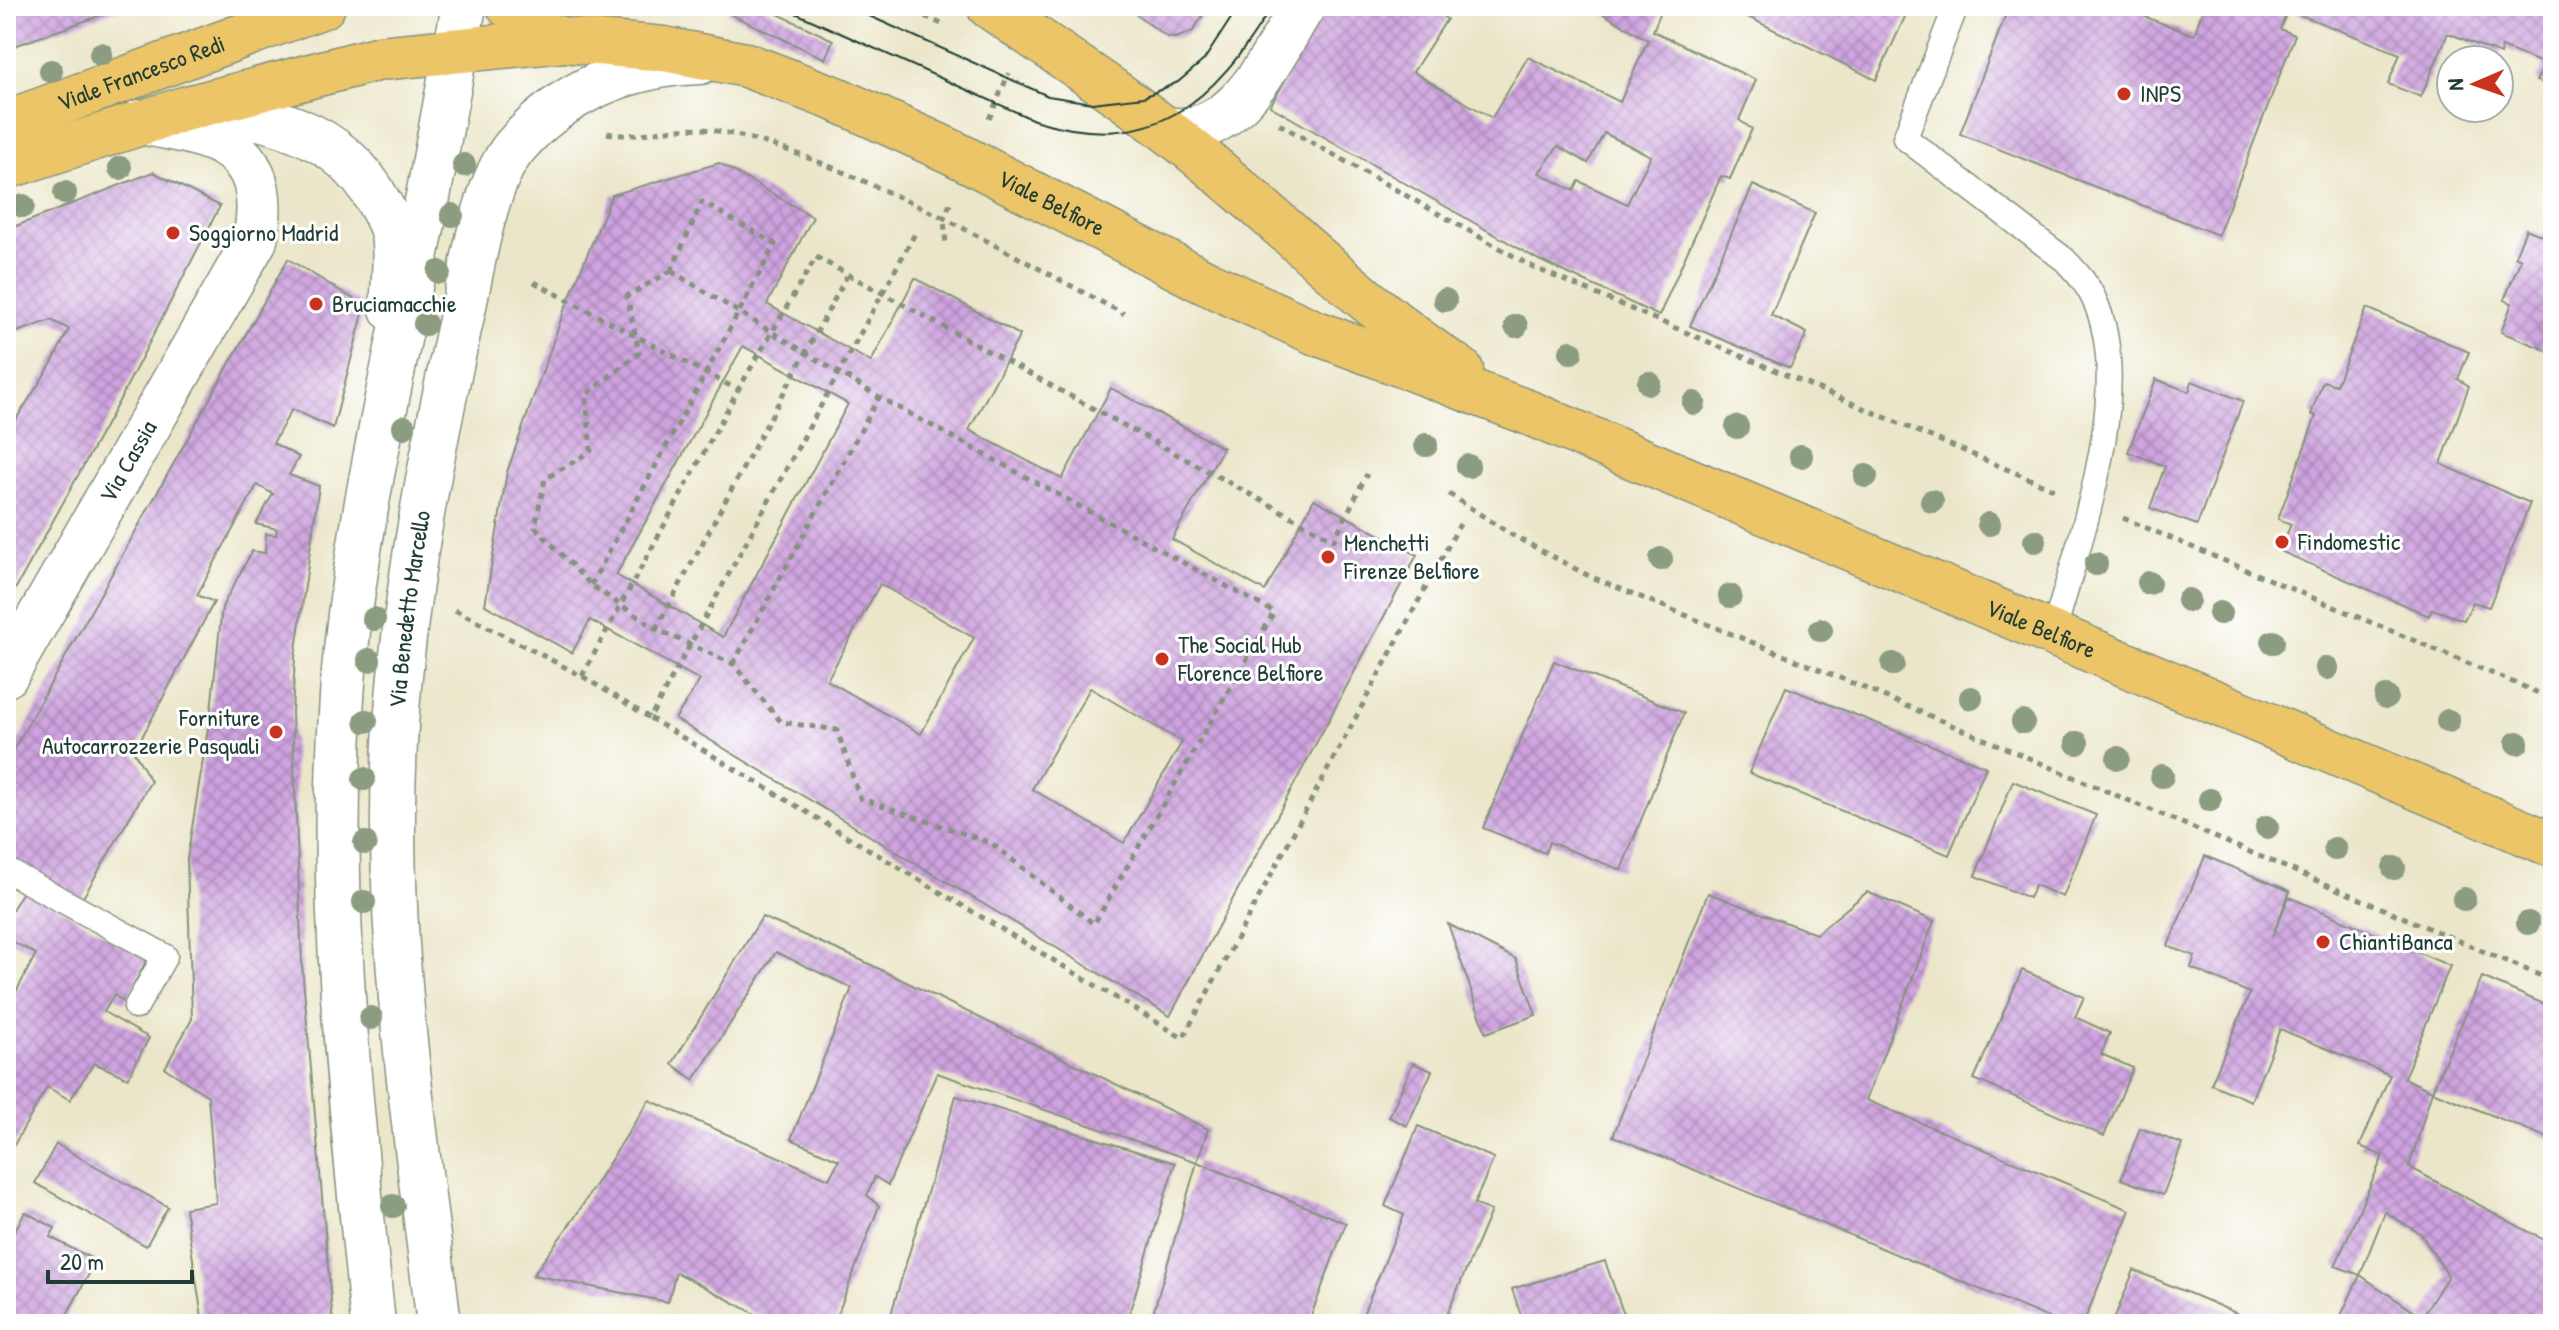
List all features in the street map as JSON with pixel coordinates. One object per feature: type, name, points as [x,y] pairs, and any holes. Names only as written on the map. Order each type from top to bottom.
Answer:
[{"type":"main road","name":"Viale Francesco Redi","points":[[6,123],[323,6]]},
{"type":"main road","name":"Viale Belfiore","points":[[509,6],[543,33],[564,40]]},
{"type":"main road","name":"Viale Belfiore","points":[[989,6],[1129,100],[1363,299],[1438,355],[1527,412]]},
{"type":"main road","name":"Viale Belfiore","points":[[456,50],[564,40],[664,49],[730,61],[826,95],[952,152],[1207,283],[1314,332],[1527,412],[2553,845]]},
{"type":"main road","name":"Viale Francesco Redi","points":[[6,167],[184,109],[380,58],[456,50]]},
{"type":"street","points":[[373,1324],[343,1027],[338,811],[342,697],[350,623],[387,398],[464,6]]},
{"type":"street","points":[[1166,129],[1195,132],[1206,128],[1230,110],[1252,86],[1303,6]]},
{"type":"street","name":"Via Benedetto Marcello","points":[[439,1324],[410,1082],[395,923],[393,823],[397,718],[410,587],[434,447],[472,273],[498,173],[513,150],[555,107],[608,79],[636,70],[677,63],[730,61]]},
{"type":"street","name":"Viale Francesco Redi","points":[[184,109],[240,114],[298,129],[328,145],[365,179],[393,231],[395,252],[387,398]]},
{"type":"street","name":"Viale Francesco Redi","points":[[140,122],[216,138],[244,160],[256,193],[257,229],[252,251]]},
{"type":"street","name":"Via Cassia","points":[[6,675],[252,251]]},
{"type":"lane","points":[[1956,6],[1905,138],[2065,260],[2094,298],[2102,318],[2108,397],[2104,437],[2053,634]]},
{"type":"lane","points":[[6,870],[165,956],[136,1007]]},
{"type":"path","points":[[987,122],[1014,62]]},
{"type":"path","points":[[1274,122],[1535,268],[2553,699]]},
{"type":"path","points":[[627,137],[682,128],[729,134],[818,163],[944,218],[1124,314]]},
{"type":"path","points":[[591,585],[738,312],[775,244],[702,202],[671,271],[627,296],[639,353],[586,395],[591,451],[545,479],[535,527],[591,585],[656,629],[733,664],[781,722],[837,730],[860,798],[991,843],[1094,924],[1274,612],[879,397],[738,312],[671,271]]},
{"type":"path","points":[[944,218],[946,246]]},
{"type":"path","points":[[650,718],[917,230]]},
{"type":"path","points":[[582,676],[738,390],[816,257],[1334,540],[1367,474]]},
{"type":"path","points":[[656,629],[847,276]]},
{"type":"path","points":[[534,282],[738,390]]},
{"type":"path","points":[[733,664],[879,397]]},
{"type":"path","points":[[1449,494],[1512,535],[1589,576],[1862,687],[2553,981]]},
{"type":"path","points":[[455,609],[582,676],[1183,1038],[1460,524]]},
{"type":"building","points":[[6,6],[127,6],[6,49]]},
{"type":"building","points":[[731,6],[761,6],[833,40],[825,59],[728,13]]},
{"type":"building","points":[[1125,6],[1209,6],[1193,31],[1176,38],[1167,37]]},
{"type":"building","points":[[1329,6],[1426,6],[1447,19],[1413,72],[1492,118],[1528,57],[1620,102],[1648,40],[1590,6],[1663,6],[1653,31],[1756,80],[1739,120],[1752,129],[1730,179],[1721,176],[1659,316],[1539,260],[1270,106]],"holes":[[[1604,133],[1651,156],[1627,204],[1579,181],[1574,191],[1539,173],[1558,146],[1588,163]]]},
{"type":"building","points":[[1726,6],[1910,6],[1876,80]]},
{"type":"building","name":"INPS","points":[[2009,6],[2149,6],[2145,17],[2194,35],[2204,6],[2553,6],[2553,86],[2536,81],[2545,64],[2515,52],[2515,44],[2475,44],[2448,33],[2443,44],[2435,44],[2435,64],[2421,97],[2388,84],[2400,54],[2288,10],[2280,29],[2295,35],[2218,235],[1960,134]]},
{"type":"building","name":"The Social Hub Florence Belfiore","points":[[719,163],[813,217],[767,304],[871,362],[915,278],[1020,335],[969,430],[1062,479],[1111,388],[1223,448],[1172,539],[1265,591],[1314,499],[1417,555],[1170,1016],[675,719],[700,680],[590,620],[572,653],[485,605],[507,472],[564,311],[612,195]],"holes":[[[743,346],[848,404],[723,637],[616,575]],[[880,584],[974,638],[921,734],[827,680]],[[1090,688],[1182,742],[1124,843],[1032,789]]]},
{"type":"building","points":[[153,172],[220,206],[118,403],[6,606],[6,435],[52,363],[69,329],[51,320],[6,336],[6,230]]},
{"type":"building","points":[[1753,185],[1815,213],[1771,315],[1807,333],[1790,368],[1690,326]]},
{"type":"building","points":[[2553,211],[2553,353],[2501,332],[2512,303],[2504,300],[2521,259],[2515,256],[2526,229],[2543,236]]},
{"type":"building","points":[[288,259],[365,306],[333,428],[292,409],[273,443],[299,457],[289,475],[319,486],[295,657],[292,713],[302,965],[333,1324],[203,1324],[185,1208],[216,1203],[208,1096],[165,1068],[192,1019],[187,859],[211,710],[222,607],[252,551],[265,553],[266,534],[276,535],[277,529],[256,524],[273,494],[257,485],[197,595],[214,602],[134,752],[151,781],[81,901],[6,857],[6,763]]},
{"type":"building","points":[[2367,308],[2469,352],[2458,379],[2469,386],[2441,464],[2530,503],[2489,607],[2473,602],[2464,620],[2432,609],[2429,616],[2280,551],[2291,524],[2278,519],[2316,416],[2311,414],[2323,381],[2336,385]]},
{"type":"building","points":[[2156,379],[2189,392],[2192,381],[2243,401],[2197,525],[2150,508],[2165,466],[2128,452]]},
{"type":"building","points":[[1554,661],[1684,713],[1621,870],[1549,842],[1545,853],[1483,828]]},
{"type":"building","points":[[1786,687],[1986,767],[1949,855],[1749,773]]},
{"type":"building","points":[[2013,781],[2096,815],[2063,897],[2035,885],[2029,898],[1975,876]]},
{"type":"building","points":[[2205,856],[2290,891],[2272,937],[2289,897],[2450,966],[2404,1078],[2432,1091],[2409,1167],[2553,1245],[2553,1324],[2432,1324],[2422,1317],[2448,1276],[2421,1234],[2385,1212],[2360,1275],[2335,1266],[2383,1156],[2360,1146],[2390,1075],[2280,1029],[2251,1101],[2211,1084],[2250,993],[2191,968],[2195,956],[2168,946]]},
{"type":"building","points":[[25,888],[147,959],[125,1003],[114,995],[104,1012],[149,1038],[128,1078],[94,1063],[70,1100],[47,1087],[6,1159],[6,989],[15,994],[36,954],[6,938],[6,920]]},
{"type":"building","points":[[1867,892],[1934,921],[1866,1100],[2130,1210],[2083,1324],[2063,1324],[1613,1136],[1708,893],[1816,934]]},
{"type":"building","points":[[762,917],[863,961],[1208,1129],[1197,1162],[937,1073],[888,1185],[875,1177],[867,1195],[879,1206],[834,1324],[774,1324],[676,1272],[668,1302],[533,1275],[575,1217],[649,1100],[829,1179],[839,1160],[791,1139],[852,988],[776,952],[694,1080],[672,1064]]},
{"type":"building","points":[[1448,924],[1516,959],[1536,1015],[1486,1033]]},
{"type":"building","points":[[2022,970],[2084,997],[2075,1017],[2110,1033],[2101,1054],[2133,1068],[2104,1136],[1974,1079]]},
{"type":"building","points":[[2482,977],[2553,1008],[2553,1140],[2432,1091]]},
{"type":"building","points":[[1413,1063],[1432,1071],[1407,1126],[1389,1117]]},
{"type":"building","points":[[956,1096],[1175,1163],[1126,1324],[888,1324]]},
{"type":"building","points":[[1418,1126],[1494,1158],[1474,1204],[1491,1211],[1443,1324],[1359,1324],[1404,1215],[1385,1206]]},
{"type":"building","points":[[2140,1128],[2182,1144],[2163,1195],[2121,1179]]},
{"type":"building","points":[[56,1144],[168,1207],[146,1246],[35,1183]]},
{"type":"building","points":[[1197,1162],[1346,1223],[1308,1324],[1150,1324]]},
{"type":"building","points":[[25,1212],[55,1228],[50,1237],[96,1261],[62,1324],[31,1324],[6,1310],[6,1238],[10,1240]]},
{"type":"building","points":[[1605,1261],[1627,1324],[1524,1324],[1512,1289]]},
{"type":"building","points":[[2134,1270],[2262,1324],[2112,1324]]},
{"type":"building","points":[[2360,1275],[2422,1317],[2417,1324],[2337,1324]]},
{"type":"tram line","points":[[780,6],[1034,120],[1076,130],[1114,131],[1146,126],[1176,113],[1202,94],[1227,70],[1272,6]]},
{"type":"tram line","points":[[847,6],[1048,96],[1092,103],[1144,97],[1178,82],[1204,60],[1239,6]]},
{"type":"place","name":"INPS","points":[[2124,94]]},
{"type":"place","name":"Soggiorno Madrid","points":[[173,233]]},
{"type":"place","name":"Bruciamacchie","points":[[316,304]]},
{"type":"place","name":"Findomestic","points":[[2282,542]]},
{"type":"place","name":"Menchetti Firenze Belfiore","points":[[1328,557]]},
{"type":"place","name":"The Social Hub Florence Belfiore","points":[[1162,659]]},
{"type":"place","name":"Forniture Autocarrozzerie Pasquali","points":[[276,732]]},
{"type":"place","name":"ChiantiBanca","points":[[2323,942]]}]
